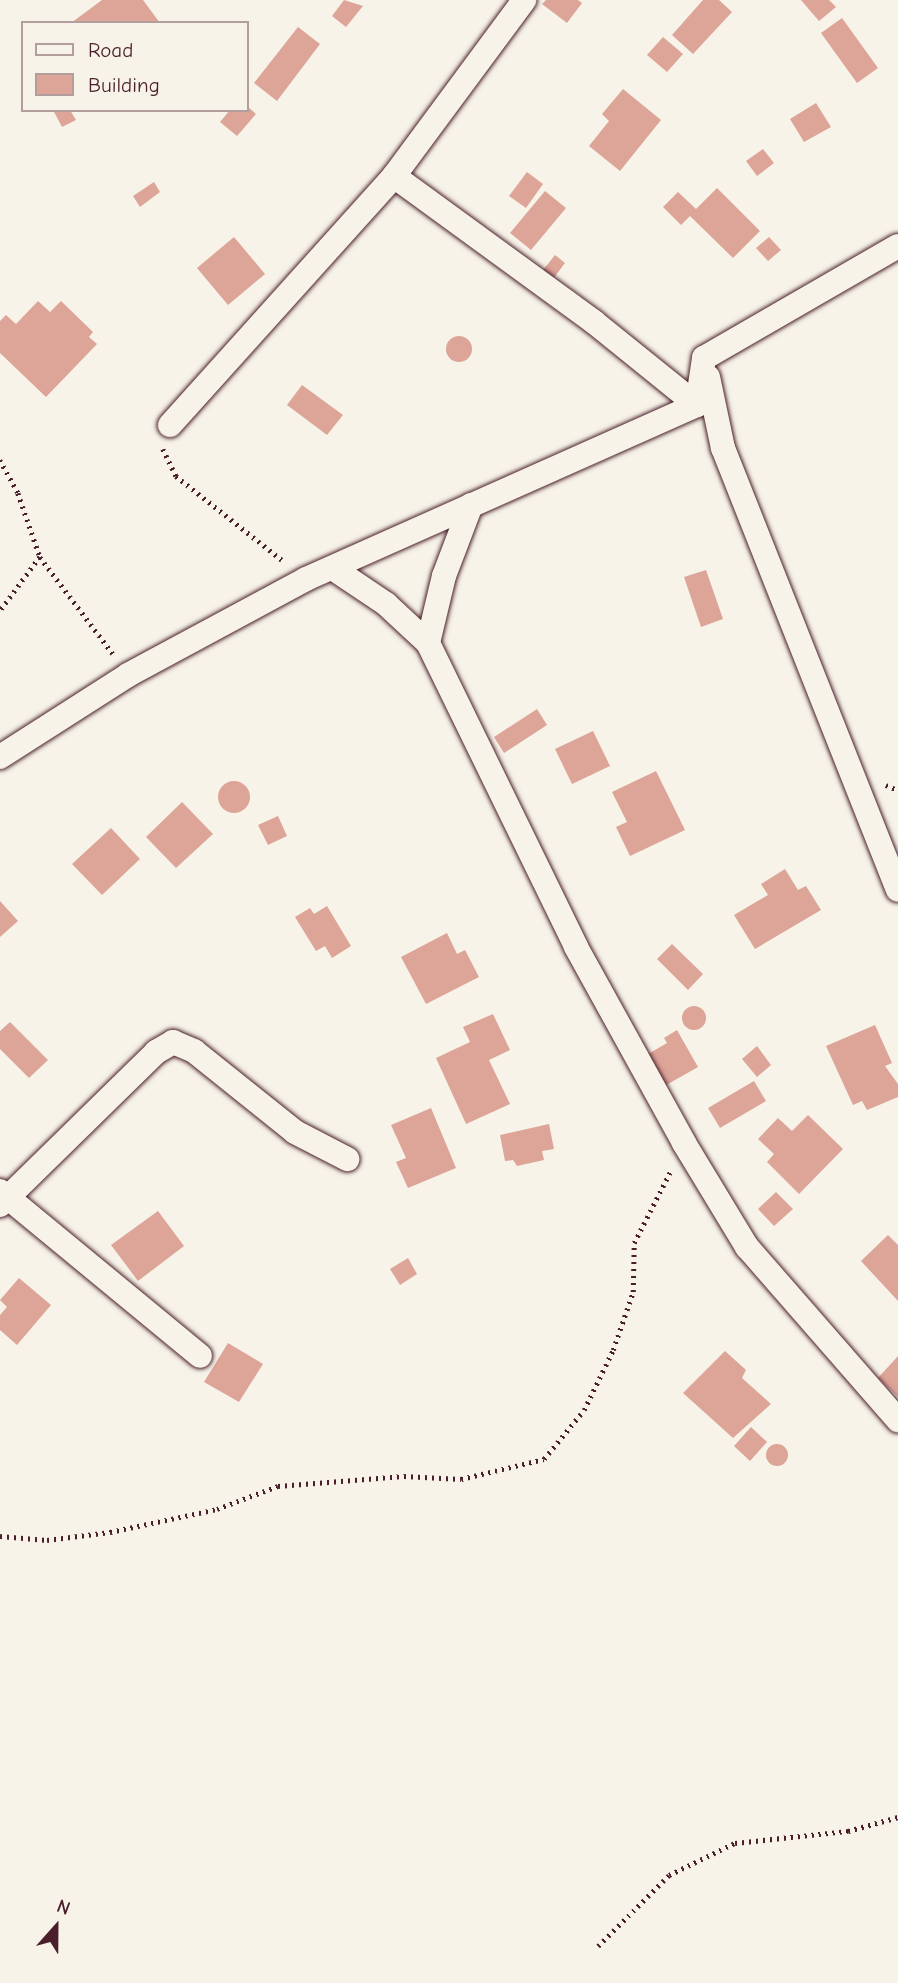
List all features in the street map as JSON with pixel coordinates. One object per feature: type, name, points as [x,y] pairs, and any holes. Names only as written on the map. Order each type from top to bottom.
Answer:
[{"type":"street","points":[[170,425],[394,176],[524,0]]},
{"type":"street","points":[[394,176],[594,322],[697,405]]},
{"type":"street","points":[[704,358],[898,246]]},
{"type":"street","points":[[697,405],[704,358]]},
{"type":"street","points":[[704,358],[723,448],[898,890]]},
{"type":"street","points":[[0,757],[128,675],[306,579],[334,569],[697,405]]},
{"type":"street","points":[[428,643],[444,576],[471,505]]},
{"type":"street","points":[[334,569],[386,604],[428,643],[576,947],[684,1143],[747,1247],[898,1420]]},
{"type":"street","points":[[200,1356],[3,1197],[156,1052],[173,1041],[194,1051],[295,1132],[347,1160]]},
{"type":"path","points":[[170,425],[162,453],[176,476],[306,579]]},
{"type":"path","points":[[0,460],[18,493],[40,557],[128,675]]},
{"type":"path","points":[[0,611],[40,557]]},
{"type":"path","points":[[0,1536],[47,1540],[110,1532],[217,1508],[278,1486],[404,1476],[461,1479],[544,1459],[584,1410],[613,1350],[633,1292],[634,1243],[684,1143]]},
{"type":"path","points":[[598,1946],[668,1875],[735,1843],[848,1831],[898,1817]]},
{"type":"building","points":[[102,0],[143,0],[159,21],[74,21]]},
{"type":"building","points":[[344,0],[363,6],[346,27],[332,16]]},
{"type":"building","points":[[546,0],[578,0],[582,3],[567,23],[542,4]]},
{"type":"building","points":[[703,0],[719,0],[732,12],[693,54],[672,35]]},
{"type":"building","points":[[801,0],[829,0],[836,7],[819,21]]},
{"type":"building","points":[[842,18],[878,68],[857,83],[821,33]]},
{"type":"building","points":[[298,27],[320,44],[277,101],[254,83]]},
{"type":"building","points":[[663,37],[683,54],[667,72],[647,55]]},
{"type":"building","points":[[623,89],[661,120],[620,171],[589,146],[609,121],[602,114]]},
{"type":"building","points":[[816,103],[831,127],[804,142],[790,119]]},
{"type":"building","points":[[248,107],[256,114],[237,136],[220,122],[228,112],[248,112]]},
{"type":"building","points":[[54,112],[71,112],[76,120],[62,127]]},
{"type":"building","points":[[763,149],[774,163],[757,176],[746,161]]},
{"type":"building","points":[[527,172],[543,184],[526,208],[509,196]]},
{"type":"building","points":[[154,182],[160,192],[140,207],[133,196]]},
{"type":"building","points":[[717,188],[760,231],[733,258],[690,216],[681,225],[663,207],[678,192],[696,209]]},
{"type":"building","points":[[545,191],[566,208],[531,250],[510,233]]},
{"type":"building","points":[[234,237],[265,274],[228,305],[197,268]]},
{"type":"building","points":[[769,237],[781,250],[768,261],[756,248]]},
{"type":"building","points":[[555,255],[565,263],[553,279],[543,270]]},
{"type":"building","points":[[38,301],[50,312],[61,301],[93,332],[89,337],[97,344],[46,397],[0,353],[0,321],[6,315],[16,324]]},
{"type":"building","points":[[459,336],[468,340],[472,349],[468,358],[459,362],[450,358],[446,349],[450,340]]},
{"type":"building","points":[[302,385],[343,415],[327,435],[287,405]]},
{"type":"building","points":[[706,570],[723,619],[701,627],[684,577]]},
{"type":"building","points":[[537,709],[547,725],[504,753],[494,737]]},
{"type":"building","points":[[593,731],[610,766],[572,784],[555,749]]},
{"type":"building","points":[[656,771],[685,830],[630,856],[616,827],[627,822],[612,792]]},
{"type":"building","points":[[234,781],[246,785],[250,797],[246,809],[234,813],[222,809],[218,797],[222,785]]},
{"type":"building","points":[[182,802],[213,834],[176,868],[146,837]]},
{"type":"building","points":[[278,816],[287,836],[268,845],[258,825]]},
{"type":"building","points":[[111,828],[140,859],[102,895],[72,864]]},
{"type":"building","points":[[785,869],[798,890],[806,886],[821,910],[755,949],[734,915],[768,895],[761,884]]},
{"type":"building","points":[[0,901],[18,921],[0,937]]},
{"type":"building","points":[[327,906],[351,946],[332,958],[325,946],[316,951],[295,917],[310,908],[314,914]]},
{"type":"building","points":[[447,933],[457,954],[465,950],[479,977],[426,1004],[401,957]]},
{"type":"building","points":[[672,944],[703,974],[688,990],[657,959]]},
{"type":"building","points":[[694,1006],[702,1010],[706,1018],[702,1026],[694,1030],[686,1026],[682,1018],[686,1010]]},
{"type":"building","points":[[493,1014],[510,1050],[489,1060],[510,1104],[466,1124],[436,1058],[470,1042],[463,1027]]},
{"type":"building","points":[[10,1022],[48,1060],[29,1078],[0,1049],[0,1031]]},
{"type":"building","points":[[875,1025],[892,1063],[885,1066],[898,1084],[898,1097],[867,1110],[862,1101],[853,1105],[826,1046]]},
{"type":"building","points":[[677,1030],[698,1067],[661,1088],[643,1057],[667,1043],[664,1038]]},
{"type":"building","points":[[757,1046],[771,1065],[757,1077],[742,1059]]},
{"type":"building","points":[[754,1081],[766,1101],[720,1128],[708,1108]]},
{"type":"building","points":[[431,1108],[456,1168],[408,1188],[396,1162],[406,1158],[391,1125]]},
{"type":"building","points":[[808,1115],[843,1149],[799,1194],[767,1162],[774,1154],[758,1139],[778,1118],[792,1131]]},
{"type":"building","points":[[549,1124],[554,1149],[542,1151],[544,1160],[517,1166],[513,1160],[505,1161],[500,1135]]},
{"type":"building","points":[[776,1192],[793,1209],[774,1226],[758,1209]]},
{"type":"building","points":[[158,1211],[184,1246],[138,1281],[111,1245]]},
{"type":"building","points":[[888,1235],[898,1245],[898,1301],[861,1261]]},
{"type":"building","points":[[408,1258],[417,1274],[400,1285],[390,1269]]},
{"type":"building","points":[[19,1278],[51,1305],[17,1345],[0,1330],[0,1315],[7,1307],[0,1300]]},
{"type":"building","points":[[228,1343],[263,1364],[239,1402],[204,1382]]},
{"type":"building","points":[[725,1351],[746,1370],[742,1378],[771,1404],[733,1438],[683,1393]]},
{"type":"building","points":[[898,1356],[898,1397],[878,1378]]},
{"type":"building","points":[[751,1427],[767,1442],[750,1461],[734,1446]]},
{"type":"building","points":[[777,1444],[785,1447],[788,1455],[785,1463],[777,1466],[769,1463],[766,1455],[769,1447]]}]
